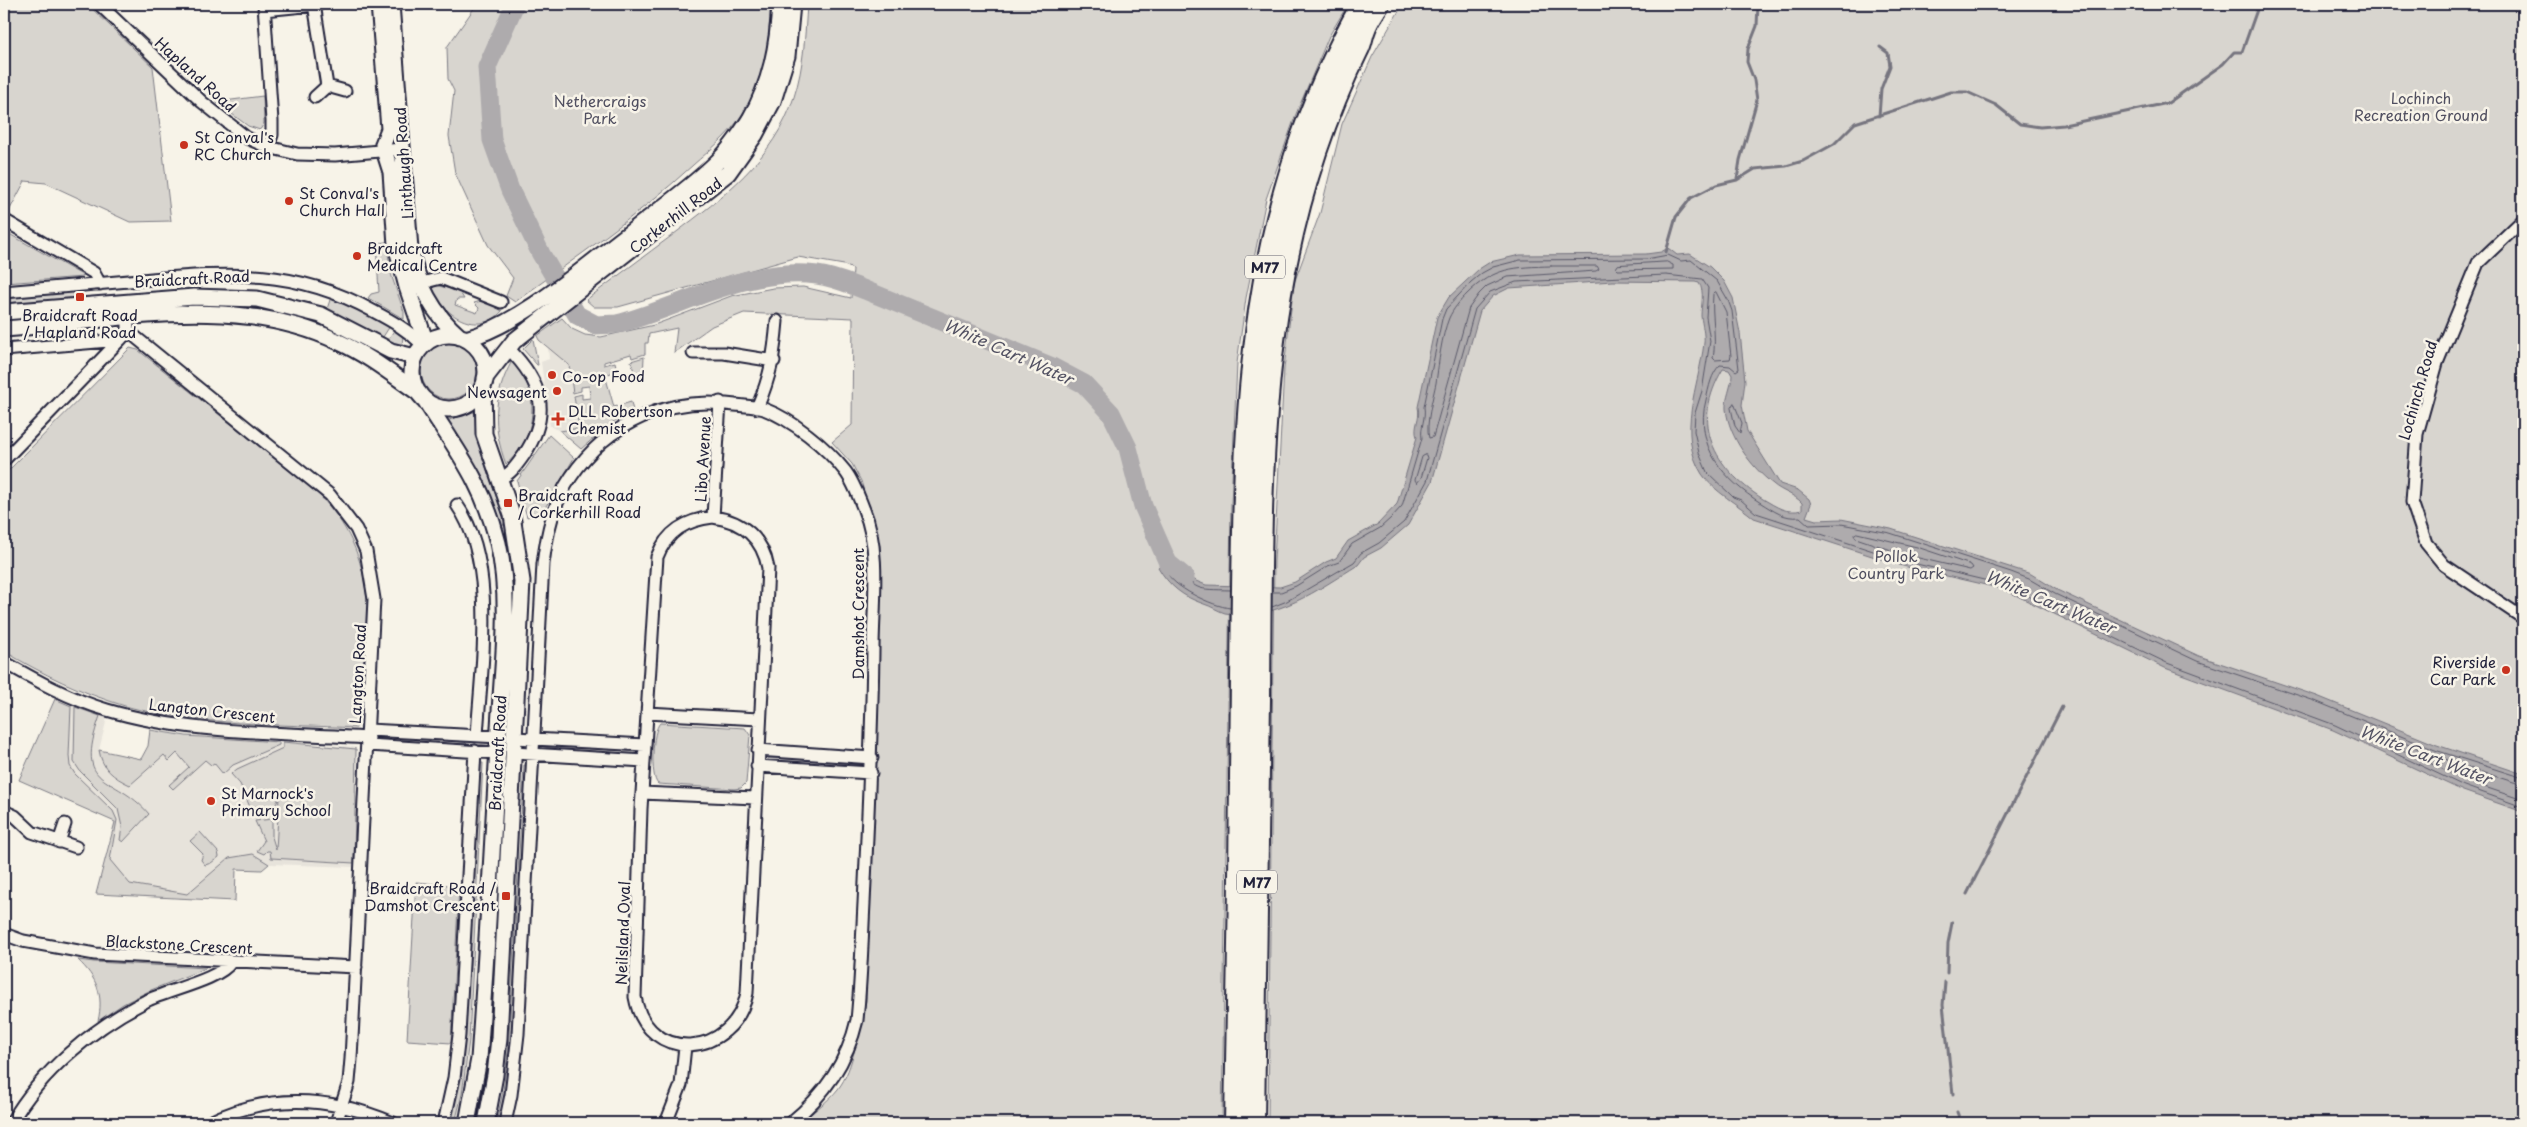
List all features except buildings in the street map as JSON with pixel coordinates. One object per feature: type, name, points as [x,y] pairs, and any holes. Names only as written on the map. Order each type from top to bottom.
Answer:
[{"type":"highway","name":"M77","points":[[1249,1123],[1252,548],[1249,386],[1259,299],[1285,183],[1308,116],[1334,55],[1362,4]]},
{"type":"highway","name":"M77","points":[[1252,548],[1263,466],[1268,386],[1277,306],[1289,245],[1317,147],[1340,88],[1363,41],[1364,30],[1379,4]]},
{"type":"street","name":"Hapland Road","points":[[99,4],[221,118],[247,138],[268,147],[297,154],[315,155],[402,149]]},
{"type":"street","points":[[268,147],[272,135],[272,121],[264,7],[314,4],[327,86]]},
{"type":"street","name":"Linthaugh Road","points":[[379,4],[389,129],[383,144],[391,172],[396,245],[414,285],[439,316],[463,338]]},
{"type":"street","name":"Linthaugh Road","points":[[392,4],[410,249],[421,348]]},
{"type":"street","name":"Corkerhill Road","points":[[484,382],[508,348],[531,327],[565,301],[600,265],[715,164],[732,146],[750,119],[767,84],[777,49],[780,4]]},
{"type":"street","name":"Corkerhill Road","points":[[463,338],[504,325],[555,288],[600,265],[654,230],[728,173],[755,135],[773,101],[787,56],[792,4]]},
{"type":"street","points":[[327,86],[345,91]]},
{"type":"street","points":[[315,96],[327,86]]},
{"type":"street","points":[[4,220],[94,273],[100,284]]},
{"type":"street","name":"Lochinch Road","points":[[2523,220],[2478,263],[2437,363],[2417,434],[2412,502],[2426,543],[2444,565],[2523,618]]},
{"type":"street","name":"Braidcraft Road","points":[[4,292],[216,274],[271,276],[305,283],[360,304],[406,329],[421,348]]},
{"type":"street","points":[[414,285],[441,278],[502,302]]},
{"type":"street","points":[[555,288],[565,301]]},
{"type":"street","name":"Braidcraft Road","points":[[4,312],[181,298],[238,297],[288,305],[321,315],[390,351],[421,348]]},
{"type":"street","points":[[181,298],[182,314]]},
{"type":"street","points":[[74,306],[76,324]]},
{"type":"street","name":"Braidcraft Road","points":[[4,329],[76,324],[128,324],[182,314],[239,314],[297,326],[356,350],[422,396],[474,476],[495,532],[502,563],[505,605],[480,1059],[467,1123]]},
{"type":"street","points":[[757,408],[768,382],[774,361],[777,321]]},
{"type":"street","points":[[4,460],[120,340],[128,324]]},
{"type":"street","name":"Langton Road","points":[[128,324],[330,495],[356,529],[366,552],[374,599],[369,738],[351,1059],[342,1105],[336,1123]]},
{"type":"street","points":[[439,336],[463,338],[476,347],[482,356],[484,382],[472,400],[459,407],[437,407],[422,396],[412,374],[421,348],[439,336]]},
{"type":"street","points":[[4,350],[120,340]]},
{"type":"street","points":[[500,479],[507,476],[519,462],[535,436],[540,419],[539,397],[534,380],[527,368],[508,348]]},
{"type":"street","points":[[693,353],[724,353],[774,361]]},
{"type":"street","name":"Braidcraft Road","points":[[484,382],[484,434],[515,527],[522,581],[498,1053],[486,1123]]},
{"type":"street","name":"Damshot Crescent","points":[[535,739],[543,564],[547,531],[561,494],[570,478],[587,456],[610,435],[639,417],[660,409],[690,403],[720,402],[764,409],[808,434],[846,472],[865,512],[874,550],[872,758],[858,1012],[854,1034],[847,1053],[827,1088],[790,1123]]},
{"type":"street","name":"Libo Avenue","points":[[714,517],[720,402]]},
{"type":"street","name":"Braidcraft Road","points":[[457,505],[466,517],[474,539],[482,597],[477,736]]},
{"type":"street","name":"Neilsland Oval","points":[[714,517],[731,521],[746,529],[759,542],[768,568],[745,1002],[734,1024],[724,1033],[707,1042],[685,1046],[661,1038],[652,1030],[640,1014],[635,996],[642,793],[647,713],[657,557],[665,540],[678,527],[695,520],[714,517]]},
{"type":"street","points":[[495,532],[515,527]]},
{"type":"street","name":"Langton Crescent","points":[[4,662],[56,691],[106,710],[143,719],[187,726],[369,738]]},
{"type":"street","points":[[647,713],[759,719]]},
{"type":"street","points":[[369,738],[499,737]]},
{"type":"street","points":[[369,738],[498,752]]},
{"type":"street","points":[[515,738],[645,745]]},
{"type":"street","points":[[505,1123],[511,1095],[518,1034],[535,739]]},
{"type":"street","points":[[758,750],[872,758]]},
{"type":"street","name":"Braidcraft Road","points":[[444,1123],[454,1078],[459,1035],[475,751]]},
{"type":"street","points":[[514,754],[644,761]]},
{"type":"street","points":[[757,766],[871,773]]},
{"type":"street","points":[[642,793],[755,798]]},
{"type":"street","points":[[4,811],[15,816],[32,832],[76,846]]},
{"type":"street","points":[[59,842],[65,824]]},
{"type":"street","name":"Blackstone Crescent","points":[[4,934],[22,941],[94,954],[356,967]]},
{"type":"street","points":[[11,1123],[31,1094],[53,1070],[92,1035],[146,1001],[220,974],[231,962]]},
{"type":"street","points":[[666,1123],[681,1085],[685,1046]]},
{"type":"street","points":[[208,1123],[249,1108],[302,1101],[342,1105],[393,1123]]},
{"type":"shaded area","points":[[548,348],[569,365],[579,428],[560,431],[550,426],[541,362],[549,359]]},
{"type":"shaded area","name":"St Marnock's Primary School","points":[[55,699],[107,718],[99,750],[141,759],[148,746],[150,730],[186,736],[354,747],[357,752],[354,867],[270,864],[262,870],[236,869],[235,901],[96,894],[115,822],[19,780]]},
{"type":"green space","points":[[4,4],[87,4],[153,67],[171,221],[130,222],[46,183],[25,181],[8,213],[4,211]]},
{"type":"green space","name":"Nethercraigs Park","points":[[477,4],[770,4],[767,48],[760,76],[749,103],[731,130],[650,202],[515,302],[506,296],[513,278],[488,245],[455,173],[449,136],[454,91],[448,79],[447,47]]},
{"type":"green space","points":[[807,4],[1348,4],[1329,36],[1296,114],[1266,199],[1246,298],[1237,363],[1231,504],[1222,1123],[800,1123],[830,1098],[844,1081],[852,1059],[866,1001],[880,546],[861,481],[852,464],[832,442],[852,425],[853,318],[744,313],[712,326],[674,353],[677,328],[649,334],[648,343],[645,343],[645,354],[632,358],[631,354],[604,362],[604,365],[615,362],[617,371],[605,375],[614,407],[631,402],[633,411],[611,423],[581,449],[560,431],[579,428],[574,396],[582,394],[582,399],[590,398],[589,386],[581,387],[581,391],[573,393],[569,365],[539,340],[537,336],[562,318],[572,329],[585,335],[601,337],[654,325],[731,296],[773,288],[803,287],[851,298],[853,269],[844,265],[798,257],[618,307],[594,307],[586,300],[711,206],[745,175],[760,158],[774,139],[794,97],[802,62]]},
{"type":"green space","name":"Pollok Country Park","points":[[1403,4],[2523,4],[2523,1123],[1268,1123],[1274,562],[1284,369],[1294,283],[1320,213],[1342,124],[1372,57]]},
{"type":"green space","points":[[263,96],[264,123],[260,130],[248,126],[216,102]]},
{"type":"green space","points":[[4,231],[82,275],[83,277],[4,283]]},
{"type":"green space","points":[[386,242],[392,277],[404,312],[404,319],[368,298],[371,294],[379,292],[376,243]]},
{"type":"green space","points":[[435,285],[459,291],[464,299],[457,299],[455,305],[477,313],[479,308],[474,303],[481,301],[489,303],[502,311],[493,319],[483,323],[472,323],[462,320],[444,307],[437,298],[433,288]]},
{"type":"green space","points":[[75,290],[76,301],[4,306],[4,296]]},
{"type":"green space","points":[[331,297],[390,326],[381,340],[326,312]]},
{"type":"green space","points":[[395,329],[403,336],[402,345],[399,346],[387,341]]},
{"type":"green space","points":[[533,339],[538,365],[523,349]]},
{"type":"green space","points":[[449,343],[469,351],[477,371],[469,391],[449,399],[429,391],[421,371],[429,351]]},
{"type":"green space","points":[[130,348],[138,350],[314,490],[337,516],[352,542],[362,569],[367,597],[368,626],[363,720],[356,728],[210,721],[153,713],[109,701],[78,689],[4,651],[4,475]]},
{"type":"green space","points":[[644,357],[643,377],[636,379],[631,361]]},
{"type":"green space","points":[[512,361],[528,385],[532,414],[530,428],[525,441],[517,454],[506,464],[498,437],[497,412],[501,386]]},
{"type":"green space","points":[[473,412],[476,414],[481,453],[505,521],[503,526],[500,526],[446,421]]},
{"type":"green space","points":[[549,435],[574,458],[542,513],[527,517],[517,481]]},
{"type":"green space","points":[[55,699],[71,706],[70,766],[75,774],[113,811],[117,820],[110,860],[130,884],[187,894],[229,858],[253,854],[269,864],[262,870],[236,869],[235,901],[96,894],[115,822],[19,780]]},
{"type":"green space","points":[[75,707],[100,716],[93,740],[91,757],[94,769],[101,778],[136,801],[149,814],[123,842],[120,840],[122,827],[118,809],[80,771],[74,762]]},
{"type":"green space","points":[[660,723],[745,728],[750,735],[746,783],[741,788],[734,789],[658,784],[655,780],[653,754],[655,735]]},
{"type":"green space","points":[[150,730],[186,736],[279,742],[279,745],[233,765],[223,774],[214,763],[211,765],[205,760],[173,789],[169,785],[189,767],[177,753],[169,761],[164,755],[130,785],[109,772],[100,757],[99,750],[141,759],[148,746]]},
{"type":"green space","points":[[379,738],[465,742],[467,744],[380,741]]},
{"type":"green space","points":[[283,742],[356,749],[354,863],[271,858],[270,851],[264,854],[257,851],[264,841],[255,821],[272,819],[272,837],[276,850],[279,798],[272,812],[253,814],[240,784],[231,774],[237,769],[283,748]]},
{"type":"green space","points":[[542,746],[633,751],[636,753],[633,755],[540,750]]},
{"type":"green space","points":[[769,758],[860,762],[862,765],[858,767],[767,761]]},
{"type":"green space","points":[[479,763],[483,763],[469,1040],[462,1094],[455,1123],[450,1123],[459,1082],[464,1040]]},
{"type":"green space","points":[[524,765],[528,765],[513,1038],[507,1091],[500,1123],[496,1123],[503,1091],[508,1052]]},
{"type":"green space","points":[[502,805],[504,808],[490,1053],[478,1123],[473,1123]]},
{"type":"green space","points":[[200,832],[218,852],[219,857],[205,865],[201,860],[203,854],[190,841]]},
{"type":"green space","points":[[416,882],[459,886],[451,1043],[407,1040]]},
{"type":"green space","points":[[78,960],[206,968],[151,990],[123,1004],[98,1021],[100,1003],[97,988],[90,973]]},
{"type":"water","points":[[1668,248],[1677,255],[1690,254],[1710,267],[1724,281],[1733,298],[1740,333],[1745,381],[1742,405],[1747,431],[1780,484],[1798,490],[1809,499],[1811,504],[1806,517],[1816,520],[1841,519],[1891,529],[2031,574],[2057,590],[2199,656],[2317,696],[2437,745],[2523,774],[2523,812],[2463,791],[2333,730],[2165,668],[2003,589],[1903,566],[1754,518],[1726,498],[1707,480],[1694,458],[1690,426],[1691,409],[1704,340],[1701,316],[1702,290],[1699,283],[1695,282],[1613,281],[1509,288],[1493,296],[1480,311],[1432,482],[1408,525],[1381,548],[1364,557],[1358,565],[1311,594],[1295,602],[1262,613],[1244,615],[1225,613],[1183,594],[1162,574],[1158,567],[1173,557],[1196,581],[1206,585],[1280,587],[1295,582],[1326,562],[1336,558],[1348,541],[1378,524],[1397,504],[1417,437],[1418,407],[1437,317],[1449,297],[1479,269],[1490,262],[1520,255],[1646,254],[1661,252]],"holes":[[[1723,369],[1729,370],[1732,379],[1726,409],[1736,441],[1749,460],[1765,477],[1802,503],[1802,510],[1786,510],[1763,499],[1731,473],[1712,443],[1708,426],[1708,408],[1713,389]]]},
{"type":"waterway","name":"White Cart Water","points":[[515,4],[487,67],[492,140],[510,190],[541,254],[577,315],[596,325],[617,324],[740,282],[765,276],[817,275],[835,279],[865,290],[1050,366],[1084,384],[1111,413],[1128,448],[1143,506],[1168,563],[1185,577]]},
{"type":"waterway","points":[[1737,180],[1740,160],[1757,100],[1754,80],[1747,62],[1748,49],[1757,26],[1758,4]]},
{"type":"waterway","points":[[1666,252],[1676,217],[1691,198],[1716,185],[1737,180],[1755,169],[1786,166],[1803,161],[1834,144],[1855,123],[1951,92],[1967,92],[1996,105],[2020,124],[2040,127],[2064,125],[2168,103],[2223,64],[2234,52],[2242,52],[2259,4]]},
{"type":"waterway","points":[[1879,116],[1881,89],[1890,66],[1888,53],[1880,47]]},
{"type":"waterway","points":[[1967,894],[2062,707]]},
{"type":"waterway","points":[[1947,973],[1948,943],[1952,923]]},
{"type":"waterway","points":[[1945,982],[1943,1005],[1953,1094]]},
{"type":"waterway","points":[[1957,1112],[1961,1123]]},
{"type":"place","name":"St Conval's RC Church","points":[[184,145]]},
{"type":"place","name":"St Conval's Church Hall","points":[[289,201]]},
{"type":"place","name":"Braidcraft Medical Centre","points":[[357,256]]},
{"type":"place","name":"Braidcraft Road / Hapland Road","points":[[80,297]]},
{"type":"place","name":"Co-op Food","points":[[552,375]]},
{"type":"place","name":"Newsagent","points":[[557,391]]},
{"type":"place","name":"DLL Robertson Chemist","points":[[558,419]]},
{"type":"place","name":"Braidcraft Road / Corkerhill Road","points":[[508,503]]},
{"type":"place","name":"Riverside Car Park","points":[[2506,670]]},
{"type":"place","name":"St Marnock's Primary School","points":[[211,801]]},
{"type":"place","name":"Braidcraft Road / Damshot Crescent","points":[[506,896]]},
{"type":"park label","name":"Lochinch Recreation Ground","points":[[2421,106]]}]
